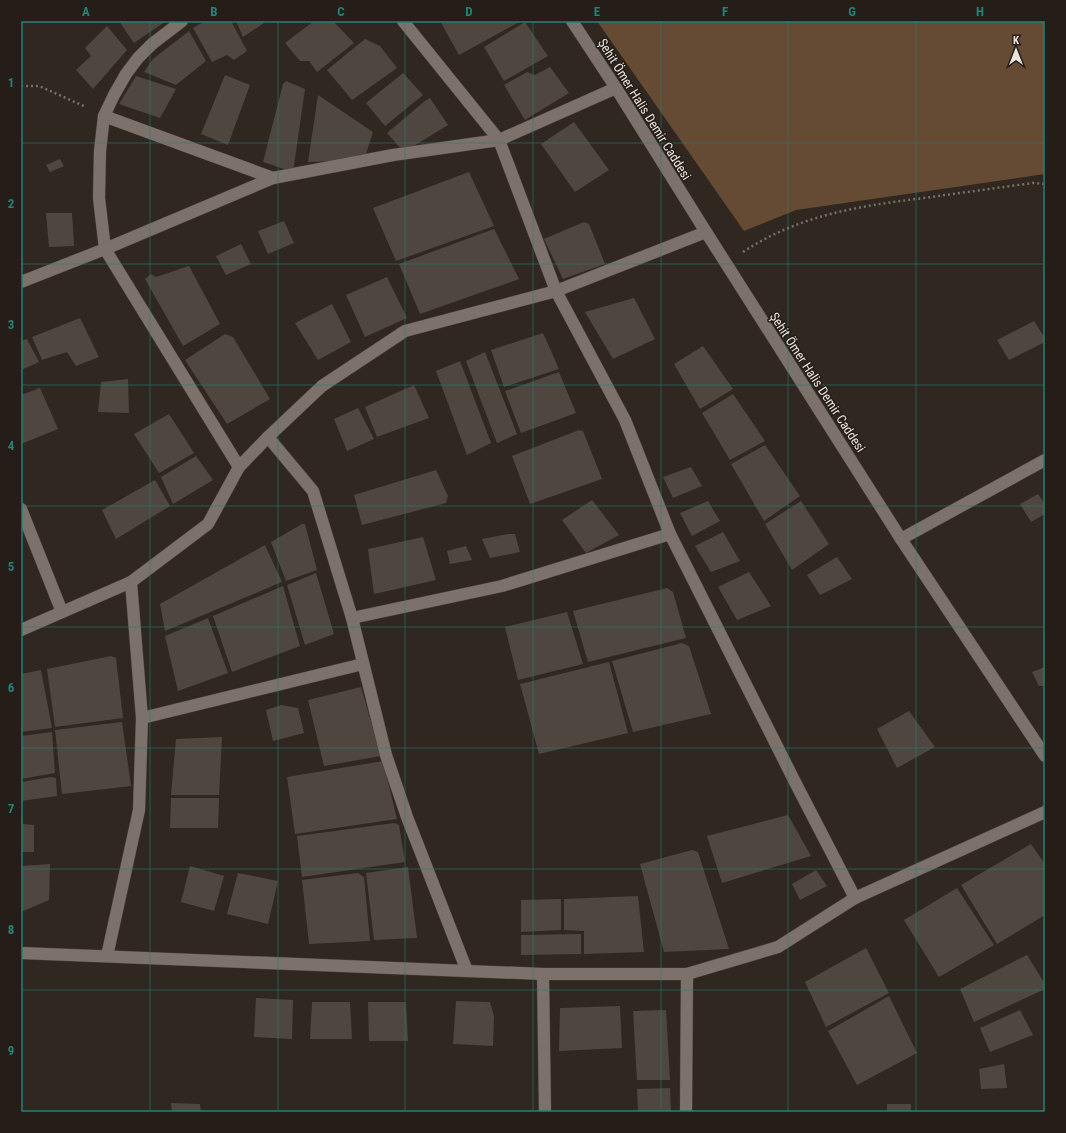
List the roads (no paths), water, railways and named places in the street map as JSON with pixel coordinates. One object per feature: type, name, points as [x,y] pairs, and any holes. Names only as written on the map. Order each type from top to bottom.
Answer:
[{"type":"street","points":[[182,21],[152,44],[138,58],[126,74],[104,116],[100,151],[99,198],[105,249],[239,467]]},
{"type":"street","points":[[403,21],[499,140],[556,291],[625,420],[670,534],[788,769],[855,898]]},
{"type":"street","name":"Şehit Ömer Halis Demir Caddesi","points":[[572,21],[902,539],[1045,756]]},
{"type":"street","points":[[21,282],[105,249],[273,178],[393,154],[499,140],[616,88]]},
{"type":"street","points":[[104,116],[273,178]]},
{"type":"street","points":[[21,630],[131,582],[208,524],[239,467],[268,436],[322,386],[405,331],[556,291],[706,232]]},
{"type":"street","points":[[268,436],[313,491],[352,618],[386,755],[407,817],[467,971]]},
{"type":"street","points":[[902,539],[1045,460]]},
{"type":"street","points":[[21,509],[62,612]]},
{"type":"street","points":[[352,618],[502,586],[670,534]]},
{"type":"street","points":[[107,956],[139,810],[142,718],[131,582]]},
{"type":"street","points":[[142,718],[364,664]]},
{"type":"street","points":[[21,953],[543,974],[688,974],[778,947],[855,898],[1045,812]]},
{"type":"street","points":[[543,974],[545,1112]]},
{"type":"street","points":[[686,1112],[688,974]]}]
